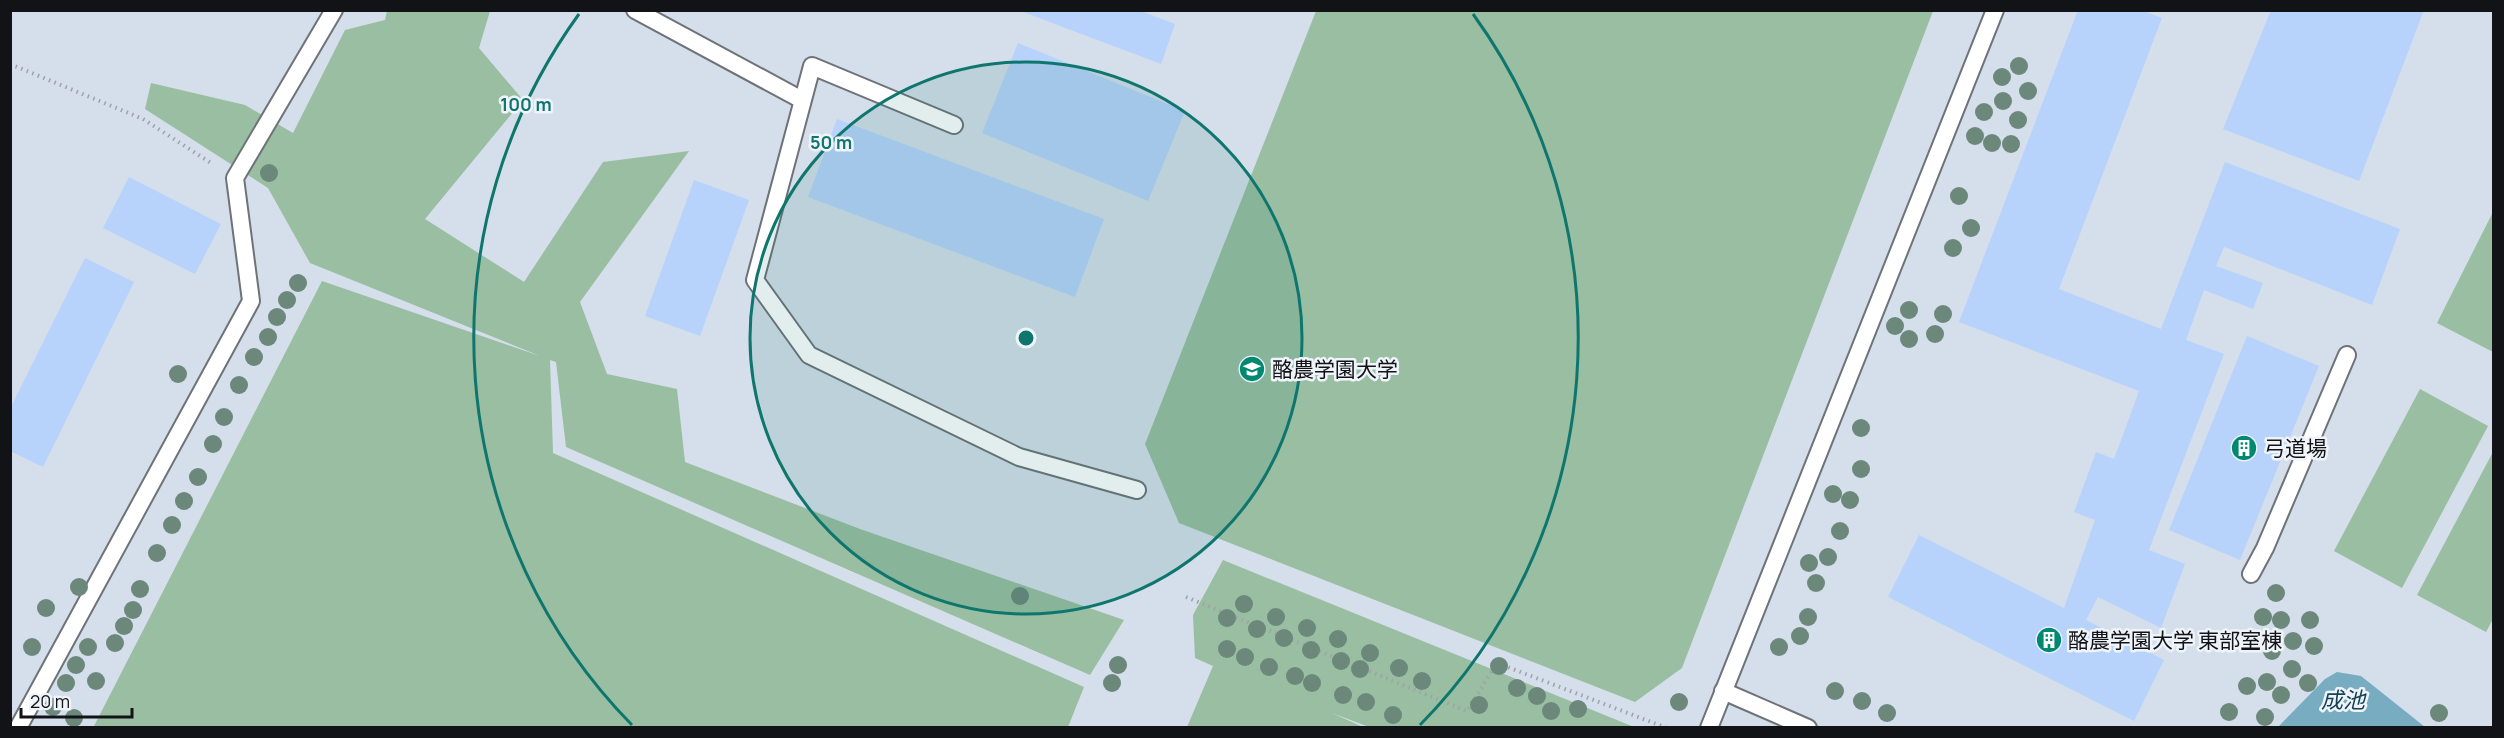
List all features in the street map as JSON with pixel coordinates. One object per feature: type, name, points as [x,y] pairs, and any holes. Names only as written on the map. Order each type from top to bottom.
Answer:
[{"type":"lane","points":[[18,728],[251,301],[235,178],[334,10]]},
{"type":"lane","points":[[635,10],[802,100]]},
{"type":"lane","points":[[1709,728],[1995,10]]},
{"type":"lane","points":[[954,124],[812,66],[755,280],[809,355],[1019,457],[1137,490]]},
{"type":"lane","points":[[2251,574],[2265,548],[2348,355]]},
{"type":"lane","points":[[1723,691],[1808,728]]},
{"type":"path","points":[[10,64],[143,119],[235,178]]},
{"type":"path","points":[[1186,597],[1467,711],[1497,663],[1666,728]]},
{"type":"shaded area","name":"酪農学園大学","points":[[11,11],[2493,11],[2493,727],[11,727]]},
{"type":"green space","points":[[387,11],[490,11],[479,48],[523,100],[425,219],[524,282],[603,162],[689,151],[580,302],[607,374],[677,389],[685,462],[860,529],[1124,620],[1090,675],[566,447],[556,362],[550,360],[553,453],[1084,687],[1068,727],[93,728],[322,281],[540,356],[310,263],[268,188],[145,109],[151,83],[245,105],[293,133],[345,30],[385,20]]},
{"type":"green space","points":[[1316,11],[1933,11],[1682,668],[1635,702],[1179,523],[1145,444]]},
{"type":"green space","points":[[2493,212],[2493,352],[2437,323]]},
{"type":"green space","points":[[2420,389],[2488,426],[2402,588],[2334,551]]},
{"type":"green space","points":[[2493,452],[2494,617],[2486,632],[2417,595]]},
{"type":"green space","points":[[1223,560],[1634,727],[1369,727],[1332,713],[1363,727],[1187,727],[1213,666],[1195,658],[1193,615]]},
{"type":"water","name":"成池","points":[[2337,672],[2361,676],[2425,727],[2278,727],[2325,679]]},
{"type":"building","points":[[1018,10],[1138,10],[1175,24],[1161,64]]},
{"type":"building","points":[[2078,10],[2141,10],[2162,18],[2059,289],[2161,329],[2225,162],[2400,229],[2372,305],[2224,247],[2216,266],[2263,283],[2253,309],[2204,290],[2186,340],[2224,354],[2149,550],[2185,564],[2161,628],[2098,597],[2086,620],[2164,660],[2134,721],[1888,597],[1919,535],[2064,608],[2095,520],[2074,512],[2096,452],[2114,459],[2139,391],[1959,322]]},
{"type":"building","points":[[2271,10],[2424,10],[2359,181],[2223,129]]},
{"type":"building","points":[[1018,43],[1185,111],[1148,201],[982,133]]},
{"type":"building","points":[[837,119],[1104,219],[1075,297],[808,197]]},
{"type":"building","points":[[129,177],[221,224],[195,274],[103,228]]},
{"type":"building","points":[[694,180],[749,200],[700,336],[645,316]]},
{"type":"building","points":[[85,258],[134,282],[43,467],[10,451],[10,409]]},
{"type":"building","name":"弓道場","points":[[2247,336],[2319,366],[2240,560],[2169,530]]},
{"type":"place","name":"酪農学園大学","points":[[1252,369]]},
{"type":"place","name":"弓道場","points":[[2244,448]]},
{"type":"place","name":"酪農学園大学 東部室棟","points":[[2049,640]]}]
